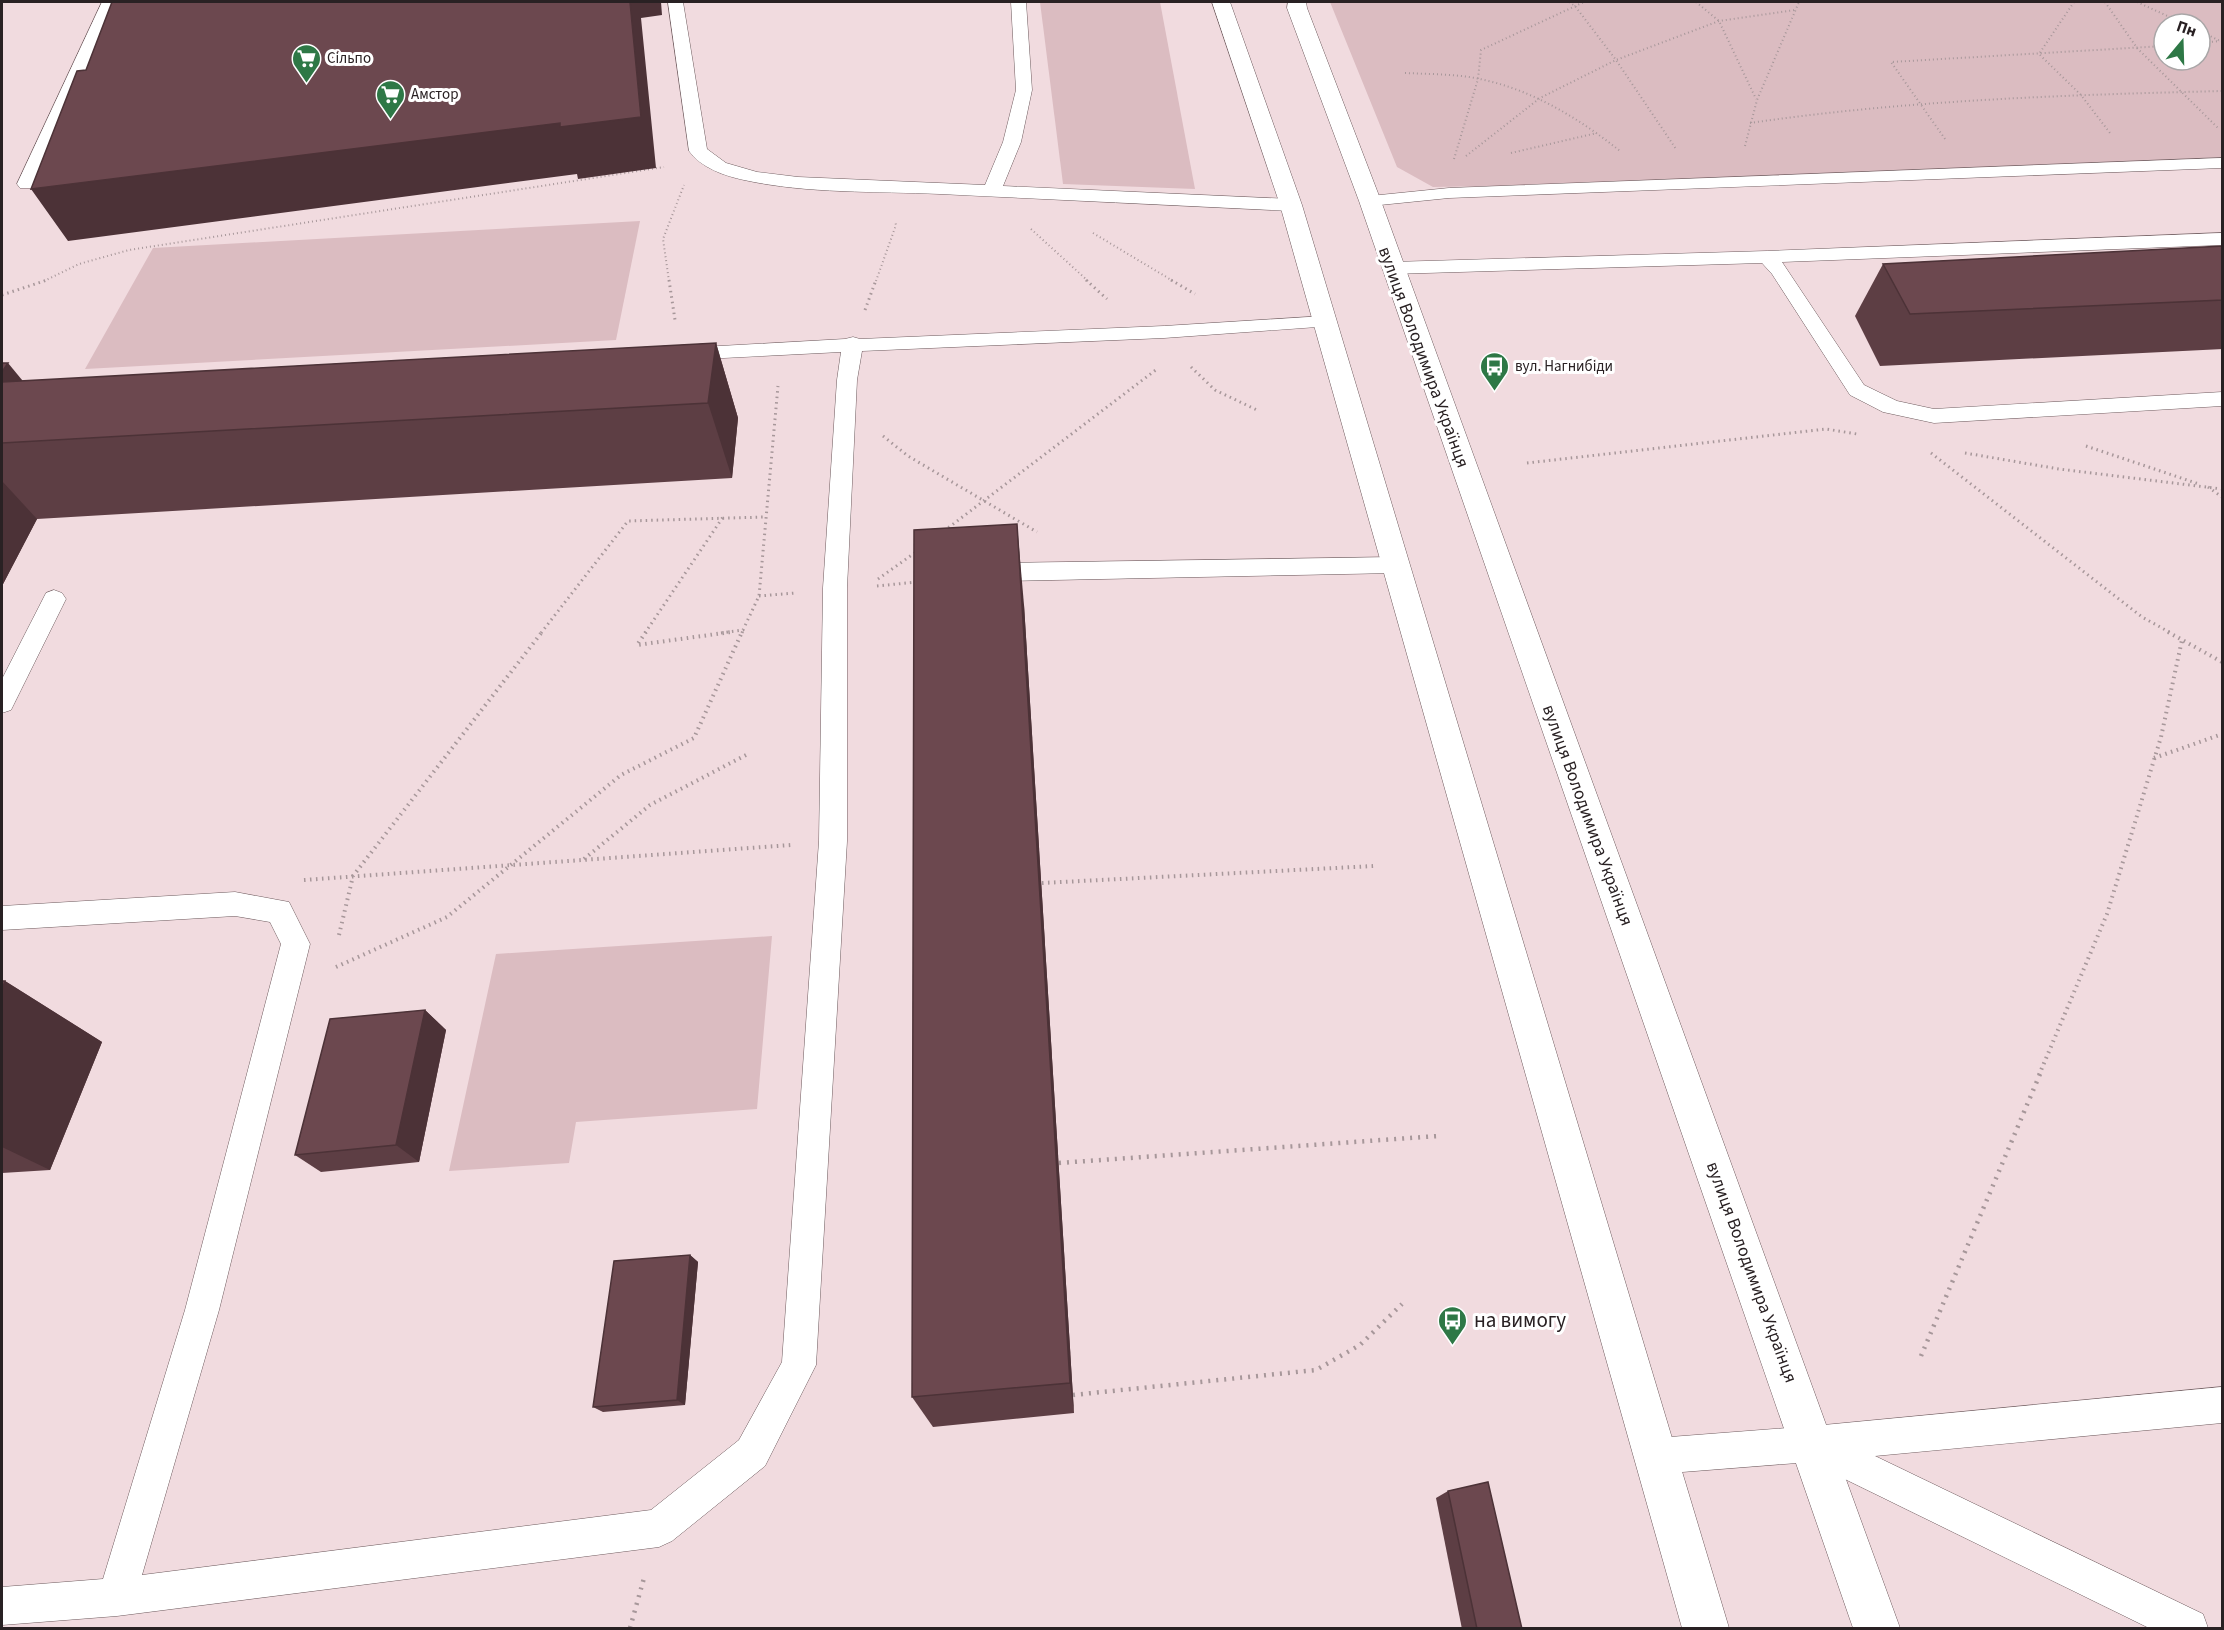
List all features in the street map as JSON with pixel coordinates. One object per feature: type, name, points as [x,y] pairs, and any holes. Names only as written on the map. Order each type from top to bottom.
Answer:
[{"type":"street","points":[[1221,2],[1291,205],[1706,1629]]},
{"type":"street","name":"вулиця Володимира Українця","points":[[1297,2],[1297,8],[1370,201],[1877,1629]]},
{"type":"lane","points":[[26,184],[110,2]]},
{"type":"lane","points":[[675,2],[698,151],[711,164],[750,176],[798,182],[1080,197],[1291,205]]},
{"type":"lane","points":[[991,192],[1012,142],[1024,90],[1019,2]]},
{"type":"lane","points":[[1370,201],[1449,193],[2223,163]]},
{"type":"lane","points":[[1392,268],[1767,257],[2223,239]]},
{"type":"lane","points":[[1767,257],[1780,271],[1857,390],[1891,407],[1934,416],[2223,399]]},
{"type":"lane","points":[[669,355],[853,343],[1143,332],[1324,322]]},
{"type":"lane","points":[[2,1606],[117,1597],[659,1528],[752,1453],[799,1365],[850,588],[847,392],[853,343]]},
{"type":"lane","points":[[1007,572],[1395,565]]},
{"type":"lane","points":[[2,703],[54,599]]},
{"type":"lane","points":[[2,918],[234,904],[279,911],[296,944],[202,1310],[117,1597]]},
{"type":"lane","points":[[1657,1456],[1813,1444],[2223,1405]]},
{"type":"lane","points":[[1813,1444],[2189,1629]]},
{"type":"path","points":[[1569,2],[1575,6],[1616,60],[1701,183]]},
{"type":"path","points":[[1451,168],[1478,79],[1481,50],[1584,2]]},
{"type":"path","points":[[1696,2],[1719,21],[1757,100]]},
{"type":"path","points":[[1744,154],[1757,100],[1799,2]]},
{"type":"path","points":[[2039,54],[2074,2]]},
{"type":"path","points":[[2105,2],[2137,48],[2223,132]]},
{"type":"path","points":[[2137,2],[2159,12]]},
{"type":"path","points":[[1460,161],[1539,98],[1616,60],[1719,21],[1795,10]]},
{"type":"path","points":[[1948,144],[1891,62],[2152,47]]},
{"type":"path","points":[[2039,54],[2081,95],[2114,138]]},
{"type":"path","points":[[1406,73],[1478,79],[1539,98],[1598,133],[1622,153]]},
{"type":"path","points":[[1750,123],[1811,113],[1921,105],[2081,95],[2223,91]]},
{"type":"path","points":[[1508,154],[1598,133]]},
{"type":"path","points":[[2,295],[38,284],[79,264],[129,250],[660,168],[698,151]]},
{"type":"path","points":[[669,355],[675,321],[663,239],[698,151]]},
{"type":"path","points":[[853,343],[896,225],[883,187]]},
{"type":"path","points":[[991,192],[1143,332]]},
{"type":"path","points":[[1080,197],[1081,225],[1200,297]]},
{"type":"path","points":[[1198,362],[1186,362],[1215,390],[1259,411]]},
{"type":"path","points":[[940,534],[1164,363],[1152,364]]},
{"type":"path","points":[[333,959],[331,969],[447,917],[621,775],[694,738],[759,596],[778,384],[847,392],[908,456],[1042,535]]},
{"type":"path","points":[[1527,463],[1826,429],[1858,434]]},
{"type":"path","points":[[2077,442],[2208,487],[2223,497]]},
{"type":"path","points":[[1956,452],[2060,469],[2223,489]]},
{"type":"path","points":[[1930,453],[2142,617],[2223,662]]},
{"type":"path","points":[[723,517],[637,645],[743,630]]},
{"type":"path","points":[[338,938],[353,876],[628,520],[765,517]]},
{"type":"path","points":[[850,588],[923,547]]},
{"type":"path","points":[[759,596],[924,581]]},
{"type":"path","points":[[1921,1356],[2107,914],[2154,758],[2182,640]]},
{"type":"path","points":[[2154,758],[2223,734]]},
{"type":"path","points":[[583,860],[650,805],[746,755]]},
{"type":"path","points":[[298,880],[833,842]]},
{"type":"path","points":[[1042,883],[1374,866]]},
{"type":"path","points":[[1059,1163],[1438,1136]]},
{"type":"path","points":[[1073,1395],[1316,1370],[1360,1345],[1402,1304]]},
{"type":"shaded area","points":[[1040,2],[1160,2],[1195,189],[1063,184]]},
{"type":"shaded area","points":[[1330,2],[2222,2],[2222,157],[1701,183],[1433,187],[1397,167]]},
{"type":"shaded area","points":[[640,221],[616,340],[85,369],[153,248]]},
{"type":"shaded area","points":[[772,936],[757,1109],[576,1122],[569,1163],[449,1171],[496,954]]},
{"type":"building","name":"Амстор","points":[[112,2],[630,2],[641,117],[560,127],[560,123],[31,189],[77,71],[86,70]]},
{"type":"building","points":[[2223,246],[2223,300],[1910,314],[1883,264]]},
{"type":"building","points":[[716,343],[708,403],[2,443],[2,382]]},
{"type":"building","points":[[2,363],[8,363],[2,372]]},
{"type":"building","points":[[1017,524],[1070,1383],[912,1397],[914,530]]},
{"type":"building","points":[[425,1010],[396,1145],[295,1155],[330,1019]]},
{"type":"building","points":[[690,1255],[677,1400],[593,1407],[614,1261]]},
{"type":"building","points":[[1488,1482],[1522,1629],[1477,1629],[1448,1491]]},
{"type":"place","name":"Сільпо","points":[[306,84]]},
{"type":"place","name":"Амстор","points":[[390,120]]},
{"type":"place","name":"вул. Нагнибіди","points":[[1494,392]]},
{"type":"place","name":"на вимогу","points":[[1453,1346]]}]
